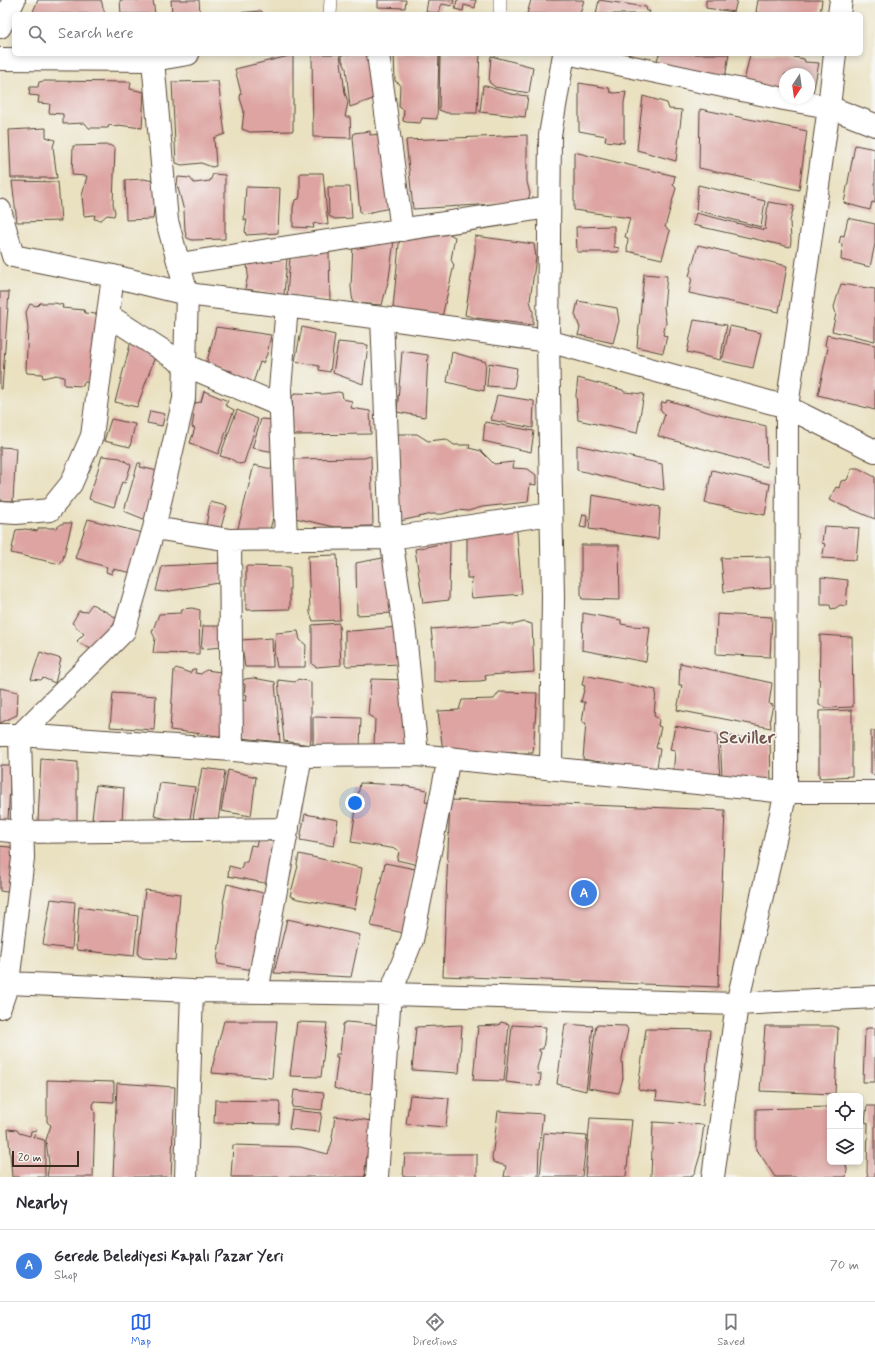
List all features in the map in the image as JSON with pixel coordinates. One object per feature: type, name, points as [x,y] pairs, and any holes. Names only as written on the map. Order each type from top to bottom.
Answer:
[{"type":"street","points":[[0,27],[14,0]]},
{"type":"street","points":[[839,12],[841,0]]},
{"type":"street","points":[[0,59],[154,60],[177,56]]},
{"type":"street","points":[[378,56],[402,230]]},
{"type":"street","points":[[552,768],[553,596],[548,341],[550,135],[564,56]]},
{"type":"street","points":[[580,56],[784,99],[829,107],[875,125]]},
{"type":"street","points":[[713,1177],[736,1004],[786,792],[787,407],[835,56]]},
{"type":"street","points":[[10,735],[124,631],[154,528],[184,399],[187,294],[167,221],[154,60]]},
{"type":"street","points":[[179,264],[549,207]]},
{"type":"street","points":[[0,210],[7,257],[113,276],[187,294],[382,318],[548,341],[787,407],[875,451]]},
{"type":"street","points":[[0,512],[16,513],[50,510],[71,484],[92,436],[113,276]]},
{"type":"street","points":[[286,540],[280,389],[287,306]]},
{"type":"street","points":[[108,315],[185,365],[281,406]]},
{"type":"street","points":[[382,318],[391,538],[405,633],[417,755]]},
{"type":"street","points":[[154,528],[230,540],[391,538],[551,514]]},
{"type":"street","points":[[230,540],[232,750]]},
{"type":"street","points":[[10,735],[301,756],[417,755],[786,792],[875,792]]},
{"type":"street","points":[[0,1007],[23,858],[22,832],[10,735]]},
{"type":"street","points":[[258,992],[301,756]]},
{"type":"street","points":[[377,1177],[390,994],[412,940],[449,758]]},
{"type":"street","points":[[0,830],[22,832],[288,829]]},
{"type":"street","points":[[4,983],[192,991],[390,994],[736,1004],[875,997]]},
{"type":"street","points":[[186,1177],[192,991]]},
{"type":"lane","points":[[330,12],[331,0]]},
{"type":"lane","points":[[500,0],[500,12]]},
{"type":"building","points":[[38,0],[101,0],[104,12],[33,12]]},
{"type":"building","points":[[120,0],[153,0],[155,12],[121,12]]},
{"type":"building","points":[[171,0],[199,0],[200,12],[172,12]]},
{"type":"building","points":[[378,0],[406,0],[405,8],[378,7]]},
{"type":"building","points":[[428,0],[454,0],[452,6],[442,4],[438,12],[426,12]]},
{"type":"building","points":[[457,0],[476,0],[475,8],[464,5],[463,11],[455,9]]},
{"type":"building","points":[[531,0],[584,0],[581,12],[528,12]]},
{"type":"building","points":[[599,0],[646,7],[647,11],[650,11],[650,12],[596,12]]},
{"type":"building","points":[[706,0],[737,0],[734,12],[706,8]]},
{"type":"building","points":[[758,0],[822,0],[820,12],[756,12]]},
{"type":"building","points":[[293,56],[293,131],[250,132],[242,129],[244,111],[235,69]]},
{"type":"building","points":[[312,56],[340,56],[345,93],[348,102],[345,117],[350,117],[351,138],[313,137]]},
{"type":"building","points":[[342,56],[367,56],[373,99],[350,107],[346,68],[342,60]]},
{"type":"building","points":[[394,56],[439,56],[437,119],[422,118],[420,123],[403,121],[404,110],[399,107],[400,84],[395,81]]},
{"type":"building","points":[[440,56],[480,56],[477,113],[447,113],[439,110]]},
{"type":"building","points":[[491,56],[533,67],[529,93],[495,87],[489,82]]},
{"type":"building","points":[[658,56],[729,56],[725,78],[656,64]]},
{"type":"building","points":[[750,56],[790,56],[804,59],[805,62],[819,63],[815,83],[815,68],[779,68],[779,91],[744,82]]},
{"type":"building","points":[[218,81],[225,134],[214,138],[216,166],[212,167],[201,163],[182,165],[176,163],[172,82]]},
{"type":"building","points":[[39,82],[131,82],[130,89],[144,92],[142,128],[109,125],[108,128],[89,128],[85,123],[63,124],[63,114],[49,113],[50,104],[38,103],[39,96],[29,95],[30,87],[38,87]]},
{"type":"building","points":[[579,83],[609,88],[610,92],[614,93],[626,92],[624,103],[624,143],[605,141],[606,136],[579,131]]},
{"type":"building","points":[[483,85],[511,94],[528,96],[525,117],[480,112]]},
{"type":"building","points":[[643,96],[667,103],[669,109],[682,110],[676,161],[637,150]]},
{"type":"building","points":[[700,109],[807,131],[799,190],[699,168]]},
{"type":"building","points":[[46,128],[46,137],[55,140],[53,147],[57,178],[11,178],[9,130]]},
{"type":"building","points":[[370,131],[370,135],[382,134],[390,208],[362,214],[360,212],[353,138],[354,133]]},
{"type":"building","points":[[527,135],[527,182],[530,194],[527,202],[413,209],[406,140]]},
{"type":"building","points":[[109,145],[115,148],[113,204],[115,212],[114,216],[107,215],[101,220],[94,219],[95,215],[84,216],[82,196],[87,176],[72,175],[73,146]]},
{"type":"building","points":[[855,145],[875,149],[875,203],[872,202],[870,210],[844,203]]},
{"type":"building","points":[[574,152],[675,176],[673,185],[676,188],[665,227],[670,231],[662,259],[627,251],[628,238],[625,237],[630,218],[574,210]]},
{"type":"building","points":[[300,173],[323,173],[328,225],[317,223],[313,224],[314,228],[293,227],[293,208],[295,200],[299,199],[300,195]]},
{"type":"building","points":[[213,174],[225,175],[225,239],[192,240],[187,238],[185,231],[184,211],[177,184],[178,177],[190,178],[194,183],[210,181]]},
{"type":"building","points":[[144,179],[158,182],[157,207],[154,207],[153,219],[126,220],[125,180]]},
{"type":"building","points":[[12,181],[58,182],[61,221],[17,222]]},
{"type":"building","points":[[698,185],[765,201],[761,227],[696,210]]},
{"type":"building","points":[[246,187],[280,188],[278,233],[246,235],[245,231],[247,220],[244,220]]},
{"type":"building","points":[[328,187],[350,187],[352,218],[335,219],[329,216]]},
{"type":"building","points":[[768,202],[794,206],[790,221],[790,247],[693,225],[696,213],[765,230]]},
{"type":"building","points":[[848,218],[875,224],[875,244],[870,267],[841,260],[842,244],[839,243],[841,235],[844,236]]},
{"type":"building","points":[[614,226],[614,247],[619,248],[618,252],[577,252],[576,227]]},
{"type":"building","points":[[439,229],[455,237],[451,260],[454,265],[442,317],[393,308],[400,234]]},
{"type":"building","points":[[475,236],[534,244],[536,257],[530,301],[533,311],[533,325],[476,318],[465,315],[475,252]]},
{"type":"building","points":[[394,240],[389,278],[382,305],[353,303],[351,287],[353,244]]},
{"type":"building","points":[[698,245],[787,266],[779,312],[689,293],[692,277],[689,276]]},
{"type":"building","points":[[329,251],[330,301],[287,295],[290,257]]},
{"type":"building","points":[[287,258],[284,295],[245,289],[248,275],[247,264]]},
{"type":"building","points":[[644,274],[667,276],[664,307],[666,323],[663,335],[667,336],[663,353],[637,347]]},
{"type":"building","points":[[841,284],[875,289],[875,341],[832,331],[836,314],[834,307]]},
{"type":"building","points":[[0,292],[9,292],[2,389],[0,389]]},
{"type":"building","points":[[578,301],[617,308],[619,321],[613,343],[578,335],[580,328],[575,314]]},
{"type":"building","points":[[40,303],[55,303],[63,305],[62,308],[84,310],[85,313],[96,314],[97,383],[84,382],[83,386],[64,385],[64,377],[56,375],[43,378],[42,374],[27,373],[28,328],[26,312],[30,304],[37,306]]},
{"type":"building","points":[[694,320],[727,325],[720,360],[687,352]]},
{"type":"building","points":[[730,326],[761,333],[753,368],[722,361]]},
{"type":"building","points":[[216,327],[271,335],[267,354],[263,363],[260,362],[253,383],[231,376],[232,371],[206,365]]},
{"type":"building","points":[[302,327],[335,335],[330,372],[319,370],[319,366],[295,361]]},
{"type":"building","points":[[827,335],[875,345],[875,410],[818,395],[828,348],[825,345]]},
{"type":"building","points":[[131,341],[157,351],[137,407],[115,402]]},
{"type":"building","points":[[338,342],[368,345],[363,384],[333,373]]},
{"type":"building","points":[[402,351],[428,355],[425,417],[397,412]]},
{"type":"building","points":[[452,352],[486,362],[484,391],[447,382]]},
{"type":"building","points":[[489,363],[517,368],[514,388],[487,386]]},
{"type":"building","points":[[578,378],[623,390],[624,392],[644,394],[637,433],[578,420],[576,395]]},
{"type":"building","points":[[204,391],[228,401],[225,405],[234,410],[218,454],[190,443],[195,428],[192,427],[194,415],[191,413],[195,403],[201,402]]},
{"type":"building","points":[[338,392],[342,393],[343,399],[352,401],[351,408],[370,411],[371,434],[293,435],[292,397],[295,393],[324,394]]},
{"type":"building","points":[[497,395],[534,401],[533,428],[491,420]]},
{"type":"building","points":[[667,400],[711,413],[766,426],[767,467],[658,436],[665,414],[660,410],[662,402],[666,403]]},
{"type":"building","points":[[237,410],[258,419],[244,463],[239,464],[231,459],[220,456]]},
{"type":"building","points":[[150,411],[165,414],[162,426],[147,423]]},
{"type":"building","points":[[111,419],[135,424],[130,447],[104,441]]},
{"type":"building","points":[[261,419],[274,420],[275,452],[252,448]]},
{"type":"building","points":[[485,422],[534,431],[531,452],[483,441]]},
{"type":"building","points":[[398,434],[417,434],[428,441],[446,439],[454,445],[470,445],[469,448],[481,451],[494,464],[514,462],[513,468],[528,469],[536,475],[536,485],[530,484],[528,502],[482,507],[468,511],[457,510],[443,514],[432,514],[400,521],[397,496]]},
{"type":"building","points":[[577,445],[662,464],[664,490],[577,470]]},
{"type":"building","points":[[0,447],[16,448],[13,501],[0,500]]},
{"type":"building","points":[[102,456],[120,458],[131,465],[125,483],[122,482],[114,507],[89,499]]},
{"type":"building","points":[[371,456],[373,524],[371,526],[335,527],[295,518],[293,459],[364,458]]},
{"type":"building","points":[[138,463],[141,463],[140,467],[162,472],[146,520],[124,511]]},
{"type":"building","points":[[254,465],[276,470],[277,501],[268,538],[236,536]]},
{"type":"building","points":[[852,468],[858,468],[875,477],[875,519],[829,500],[836,487],[839,488],[841,481],[847,480]]},
{"type":"building","points":[[712,470],[770,484],[765,515],[705,503]]},
{"type":"building","points":[[592,495],[660,507],[658,539],[589,529]]},
{"type":"building","points":[[210,502],[227,506],[218,538],[204,539]]},
{"type":"building","points":[[583,514],[587,515],[586,528],[580,527]]},
{"type":"building","points":[[88,519],[142,533],[133,573],[113,569],[112,574],[106,572],[107,567],[75,558]]},
{"type":"building","points":[[516,521],[522,594],[472,598],[472,578],[467,578],[467,536]]},
{"type":"building","points":[[63,523],[72,523],[63,559],[60,564],[11,553],[16,530],[26,529],[37,531],[39,528],[56,528]]},
{"type":"building","points":[[824,526],[859,528],[856,560],[822,558],[825,544],[822,543]]},
{"type":"building","points":[[450,542],[449,600],[423,603],[415,549]]},
{"type":"building","points":[[581,545],[619,545],[620,600],[582,599]]},
{"type":"building","points":[[337,555],[340,620],[313,621],[310,613],[308,556]]},
{"type":"building","points":[[388,557],[392,613],[357,615],[356,563]]},
{"type":"building","points":[[770,557],[771,588],[724,592],[721,558]]},
{"type":"building","points":[[221,563],[222,576],[219,583],[164,592],[156,591],[162,566]]},
{"type":"building","points":[[246,566],[290,567],[290,609],[246,610]]},
{"type":"building","points":[[821,577],[848,580],[846,606],[840,605],[831,609],[830,605],[821,605]]},
{"type":"building","points":[[92,604],[117,618],[104,643],[95,651],[77,641],[84,634],[72,623],[79,611],[86,612]]},
{"type":"building","points":[[192,608],[200,610],[199,654],[153,653],[155,638],[152,632],[159,614],[181,613],[182,609]]},
{"type":"building","points":[[583,613],[621,620],[621,624],[650,627],[646,662],[582,650]]},
{"type":"building","points":[[717,614],[772,617],[770,657],[716,654]]},
{"type":"building","points":[[524,622],[532,624],[534,672],[489,675],[485,676],[486,680],[480,681],[434,681],[434,655],[431,629],[505,623],[512,625]]},
{"type":"building","points":[[339,623],[341,665],[316,667],[312,664],[312,625]]},
{"type":"building","points":[[203,626],[221,626],[221,647],[201,649]]},
{"type":"building","points":[[398,627],[402,664],[347,666],[345,664],[345,630],[352,631]]},
{"type":"building","points":[[298,631],[300,640],[306,645],[305,667],[277,667],[274,650],[276,633]]},
{"type":"building","points":[[820,635],[852,637],[853,707],[827,708],[819,705]]},
{"type":"building","points":[[272,638],[273,667],[245,667],[241,640]]},
{"type":"building","points":[[40,652],[61,659],[55,683],[43,678],[41,680],[31,679]]},
{"type":"building","points":[[680,663],[772,683],[769,704],[773,705],[770,718],[771,728],[677,710],[682,685],[679,685]]},
{"type":"building","points":[[176,668],[190,673],[193,669],[196,669],[195,673],[201,674],[206,670],[228,673],[227,737],[170,730],[174,670]]},
{"type":"building","points":[[584,675],[656,690],[654,716],[659,719],[658,726],[661,727],[656,748],[660,749],[656,773],[583,759],[586,723],[582,723],[585,702],[581,702],[585,686],[582,685]]},
{"type":"building","points":[[253,678],[275,682],[280,742],[242,738],[242,700],[246,701],[247,695],[244,694],[245,685],[242,682],[245,679]]},
{"type":"building","points":[[298,679],[311,682],[310,745],[284,741],[278,680],[295,682]]},
{"type":"building","points":[[371,679],[407,680],[409,745],[374,746],[375,719],[368,715]]},
{"type":"building","points":[[0,688],[18,692],[17,715],[0,723]]},
{"type":"building","points":[[499,692],[537,693],[533,753],[443,752],[438,711],[459,710],[462,700],[494,699]]},
{"type":"building","points":[[113,693],[156,696],[154,730],[110,727]]},
{"type":"building","points":[[852,710],[852,776],[819,777],[819,711]]},
{"type":"building","points":[[313,717],[361,718],[360,747],[313,745]]},
{"type":"building","points":[[675,726],[717,734],[720,778],[673,777],[675,751],[670,750]]},
{"type":"building","points":[[871,730],[875,731],[875,775],[871,774]]},
{"type":"building","points":[[720,735],[770,742],[771,781],[722,777]]},
{"type":"building","points":[[41,759],[77,762],[77,823],[38,822]]},
{"type":"building","points":[[0,765],[11,765],[8,820],[0,820]]},
{"type":"building","points":[[202,768],[225,771],[218,821],[193,819]]},
{"type":"building","points":[[228,770],[256,777],[251,816],[221,811]]},
{"type":"building","points":[[160,783],[195,787],[190,819],[175,818],[176,821],[154,816]]},
{"type":"building","points":[[360,783],[400,785],[427,790],[425,802],[430,803],[418,865],[397,860],[399,852],[397,849],[351,842]]},
{"type":"building","points":[[96,785],[124,788],[122,820],[92,819]]},
{"type":"building","points":[[450,800],[725,810],[718,987],[443,976]]},
{"type":"building","points":[[305,814],[338,820],[334,846],[300,840]]},
{"type":"building","points":[[258,839],[284,843],[275,885],[228,876],[229,866],[241,869],[243,862],[247,862],[251,845],[256,846]]},
{"type":"building","points":[[0,846],[17,848],[14,893],[0,891]]},
{"type":"building","points":[[299,854],[362,868],[355,909],[298,899],[290,896],[298,866]]},
{"type":"building","points":[[385,863],[415,869],[404,933],[371,926]]},
{"type":"building","points":[[227,884],[267,894],[253,970],[218,964],[217,960],[222,927],[223,903]]},
{"type":"building","points":[[145,890],[180,894],[175,960],[143,958],[138,955]]},
{"type":"building","points":[[51,899],[75,902],[72,949],[47,946],[43,944]]},
{"type":"building","points":[[79,907],[138,916],[134,956],[77,950]]},
{"type":"building","points":[[287,919],[360,935],[351,977],[274,973]]},
{"type":"building","points":[[224,1021],[277,1021],[272,1078],[212,1073]]},
{"type":"building","points":[[297,1022],[327,1023],[321,1077],[290,1076]]},
{"type":"building","points":[[346,1022],[383,1025],[379,1094],[346,1092],[334,1088],[338,1057],[336,1057],[336,1054],[340,1054],[343,1024]]},
{"type":"building","points":[[501,1022],[509,1024],[504,1081],[473,1080],[478,1026],[499,1025]]},
{"type":"building","points":[[565,1024],[593,1026],[586,1091],[557,1084]]},
{"type":"building","points":[[462,1025],[459,1073],[412,1070],[416,1027]]},
{"type":"building","points":[[512,1025],[546,1027],[543,1049],[539,1049],[541,1052],[537,1068],[538,1074],[541,1074],[540,1086],[506,1082]]},
{"type":"building","points":[[596,1025],[626,1026],[628,1030],[622,1059],[623,1078],[619,1093],[588,1088]]},
{"type":"building","points":[[765,1026],[833,1026],[838,1028],[835,1093],[760,1091]]},
{"type":"building","points":[[867,1028],[875,1028],[875,1082],[863,1082],[865,1031]]},
{"type":"building","points":[[646,1029],[710,1030],[703,1105],[656,1100],[657,1092],[640,1090],[638,1088]]},
{"type":"building","points":[[47,1080],[114,1082],[114,1102],[94,1101],[93,1177],[47,1177],[49,1164],[46,1140],[51,1125],[47,1122]]},
{"type":"building","points":[[117,1083],[175,1087],[171,1177],[113,1177]]},
{"type":"building","points":[[294,1090],[324,1093],[322,1110],[292,1107]]},
{"type":"building","points":[[410,1095],[449,1098],[446,1127],[406,1124]]},
{"type":"building","points":[[215,1100],[279,1101],[279,1124],[214,1123]]},
{"type":"building","points":[[867,1106],[875,1106],[875,1177],[868,1177],[867,1173],[868,1123],[865,1122]]},
{"type":"building","points":[[827,1107],[827,1165],[846,1165],[846,1177],[775,1177],[756,1150],[756,1109]]},
{"type":"building","points":[[292,1110],[322,1113],[319,1132],[289,1129]]},
{"type":"building","points":[[498,1111],[543,1114],[539,1149],[538,1177],[504,1177],[506,1166],[493,1162],[492,1158]]},
{"type":"building","points":[[335,1116],[372,1121],[365,1170],[367,1170],[364,1177],[231,1177],[233,1145],[300,1147],[328,1154],[333,1139]]},
{"type":"building","points":[[590,1118],[632,1120],[626,1177],[585,1177]]},
{"type":"building","points":[[653,1122],[704,1125],[701,1152],[695,1172],[691,1177],[651,1177]]},
{"type":"building","points":[[8,1129],[17,1130],[19,1133],[30,1136],[31,1131],[37,1130],[33,1137],[44,1140],[45,1142],[45,1177],[12,1177]]},
{"type":"building","points":[[544,1133],[587,1136],[582,1177],[540,1177]]},
{"type":"building","points":[[405,1154],[477,1154],[477,1177],[403,1177]]},
{"type":"place","name":"Gerede Belediyesi Kapalı Pazar Yeri","points":[[584,893]]},
{"type":"district","name":"Seviller","points":[[747,737]]}]
